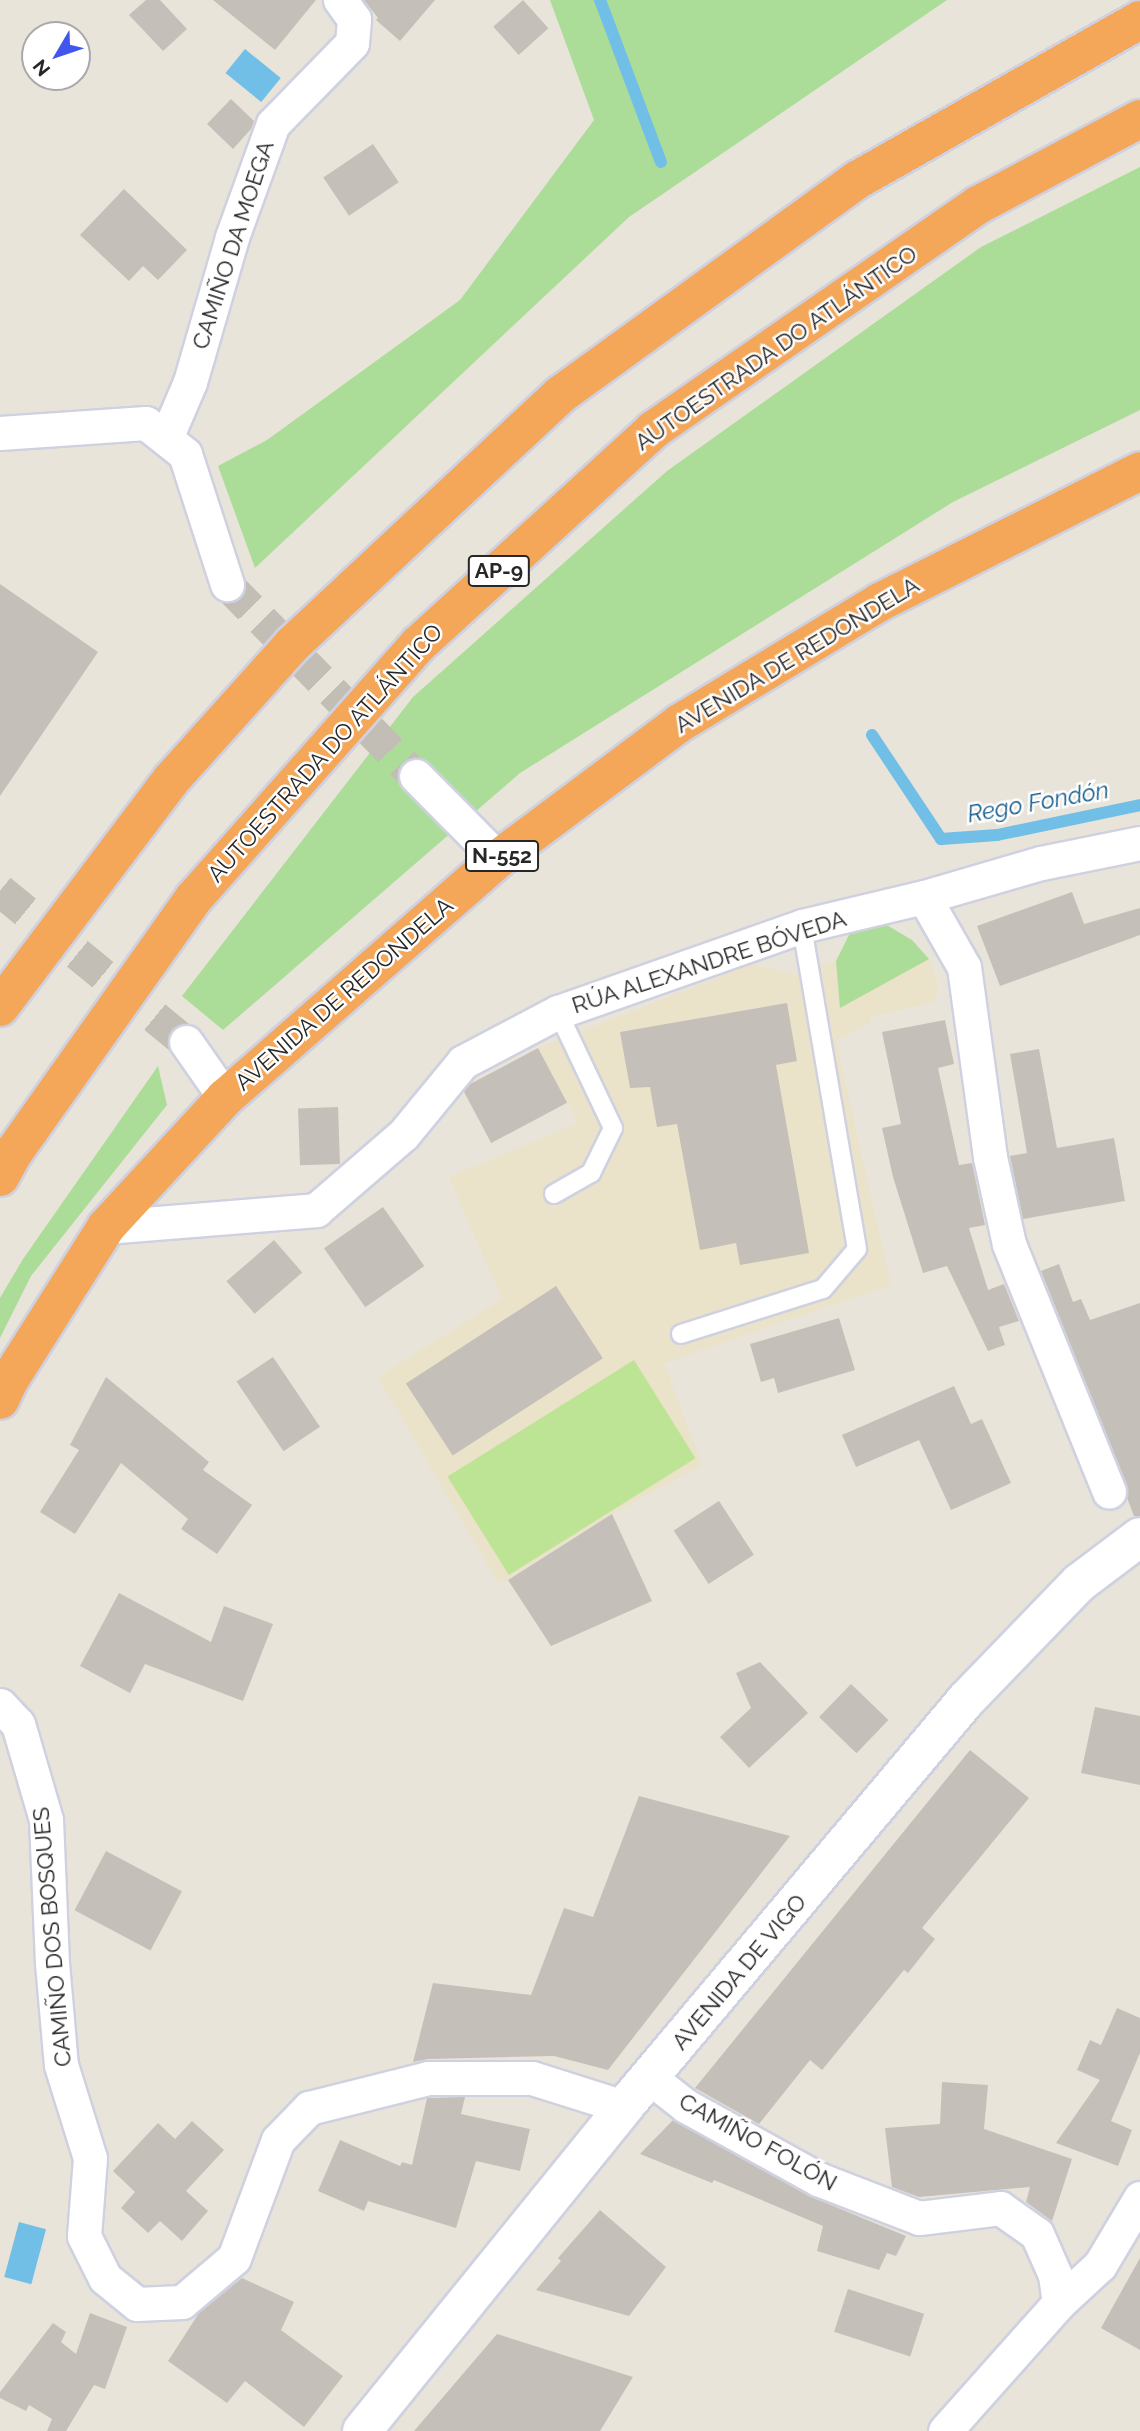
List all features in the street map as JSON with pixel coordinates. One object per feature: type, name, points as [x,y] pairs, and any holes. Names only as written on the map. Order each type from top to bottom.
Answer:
[{"type":"highway","points":[[0,1007],[171,780],[292,645],[561,395],[857,180],[1140,20]]},
{"type":"highway","name":"AUTOESTRADA DO ATLÁNTICO","points":[[0,1177],[14,1152],[194,898],[419,644],[653,430],[978,205],[1140,119]]},
{"type":"highway","name":"AVENIDA DE REDONDELA","points":[[0,1400],[10,1379],[106,1227],[225,1098],[498,859],[680,723],[880,602],[1140,471]]},
{"type":"main road","name":"AVENIDA DE VIGO","points":[[362,2431],[624,2107],[744,1968],[966,1700],[1079,1583],[1140,1537]]},
{"type":"street","name":"CAMIÑO DA MOEGA","points":[[166,438],[190,382],[233,237],[273,124],[352,43],[354,19],[340,0]]},
{"type":"street","points":[[0,432],[146,424],[185,454],[227,584]]},
{"type":"street","points":[[416,776],[498,859]]},
{"type":"street","name":"RÚA ALEXANDRE BÓVEDA","points":[[106,1227],[316,1210],[403,1135],[463,1062],[558,1012],[802,926],[924,897],[1041,863],[1140,843]]},
{"type":"street","points":[[924,897],[964,967],[990,1157],[1009,1244],[1109,1492]]},
{"type":"street","points":[[186,1042],[225,1098]]},
{"type":"street","name":"CAMIÑO DOS BOSQUES","points":[[0,1704],[18,1724],[46,1819],[52,1963],[61,2065],[90,2158],[83,2236],[104,2278],[137,2304],[182,2302],[234,2258],[278,2140],[309,2108],[428,2078],[532,2078],[624,2107]]},
{"type":"street","name":"CAMIÑO FOLÓN","points":[[649,2077],[686,2106],[818,2179],[919,2218],[1000,2208],[1037,2234],[1055,2275],[1059,2303]]},
{"type":"street","points":[[944,2431],[1059,2303],[1100,2265],[1140,2198]]},
{"type":"lane","points":[[681,1334],[823,1289],[857,1249],[802,926]]},
{"type":"lane","points":[[554,1194],[591,1173],[613,1128],[558,1012]]},
{"type":"shaded area","points":[[854,925],[912,940],[929,959],[939,986],[934,1002],[870,1017],[871,1022],[836,1040],[891,1285],[664,1363],[702,1465],[612,1514],[499,1584],[378,1377],[502,1299],[449,1177],[578,1123],[538,1048],[753,964],[795,975],[836,961]]},
{"type":"green space","points":[[550,0],[947,0],[629,217],[255,568],[218,466],[267,440],[460,300],[594,120]]},
{"type":"green space","points":[[1140,167],[1140,410],[953,502],[520,773],[223,1030],[182,996],[413,697],[667,471],[981,247]]},
{"type":"green space","points":[[875,918],[912,940],[929,959],[840,1008],[836,961],[854,925]]},
{"type":"green space","points":[[158,1066],[167,1105],[31,1276],[0,1338],[0,1298],[23,1259]]},
{"type":"green space","points":[[634,1360],[695,1458],[509,1575],[447,1477]]},
{"type":"water","points":[[245,49],[281,78],[261,102],[225,73]]},
{"type":"water","points":[[19,2222],[46,2229],[31,2284],[4,2277]]},
{"type":"building","points":[[146,0],[160,0],[187,29],[163,51],[129,15]]},
{"type":"building","points":[[213,0],[316,0],[275,50]]},
{"type":"building","points":[[364,0],[435,0],[400,41],[376,20],[378,18]]},
{"type":"building","points":[[523,0],[548,28],[519,55],[493,27]]},
{"type":"building","points":[[231,99],[254,121],[251,129],[233,149],[207,124]]},
{"type":"building","points":[[373,144],[399,182],[349,216],[323,178]]},
{"type":"building","points":[[124,189],[187,250],[158,280],[143,266],[129,281],[80,235]]},
{"type":"building","points":[[0,584],[98,652],[0,796]]},
{"type":"building","points":[[1072,892],[1084,924],[1140,908],[1140,935],[1000,986],[977,926]]},
{"type":"building","points":[[787,1003],[797,1061],[776,1065],[809,1253],[740,1265],[736,1243],[700,1250],[677,1124],[657,1127],[650,1087],[630,1088],[620,1032]]},
{"type":"building","points":[[945,1020],[954,1064],[938,1068],[959,1165],[972,1163],[985,1225],[969,1228],[988,1290],[1004,1284],[1019,1321],[999,1327],[1005,1345],[988,1351],[947,1266],[923,1273],[893,1177],[882,1128],[901,1124],[882,1032]]},
{"type":"building","points":[[538,1048],[567,1103],[491,1143],[462,1088]]},
{"type":"building","points":[[1039,1049],[1057,1148],[1114,1138],[1125,1201],[1023,1219],[1010,1156],[1027,1153],[1010,1054]]},
{"type":"building","points":[[338,1107],[340,1164],[300,1165],[298,1108]]},
{"type":"building","points":[[383,1207],[424,1266],[365,1307],[324,1248]]},
{"type":"building","points":[[274,1240],[302,1272],[255,1314],[226,1281]]},
{"type":"building","points":[[1059,1264],[1073,1302],[1081,1299],[1090,1320],[1140,1303],[1140,1516],[1134,1516],[1127,1498],[1127,1485],[1041,1271]]},
{"type":"building","points":[[556,1286],[603,1358],[453,1456],[406,1383]]},
{"type":"building","points":[[839,1318],[855,1370],[778,1393],[774,1378],[761,1382],[750,1344]]},
{"type":"building","points":[[273,1357],[320,1427],[283,1451],[237,1382]]},
{"type":"building","points":[[106,1377],[209,1462],[203,1470],[252,1505],[217,1554],[181,1529],[188,1519],[121,1463],[75,1534],[40,1512],[79,1450],[70,1445]]},
{"type":"building","points":[[954,1386],[971,1424],[982,1419],[1011,1483],[951,1510],[919,1440],[856,1467],[842,1435]]},
{"type":"building","points":[[719,1501],[754,1555],[709,1584],[674,1530]]},
{"type":"building","points":[[612,1514],[652,1601],[551,1646],[508,1580]]},
{"type":"building","points":[[119,1593],[211,1642],[224,1606],[273,1624],[243,1701],[145,1664],[130,1693],[80,1666]]},
{"type":"building","points":[[760,1662],[808,1713],[749,1768],[720,1737],[751,1708],[736,1673]]},
{"type":"building","points":[[851,1684],[888,1720],[856,1753],[819,1717]]},
{"type":"building","points":[[1095,1707],[1140,1716],[1140,1785],[1081,1773]]},
{"type":"building","points":[[970,1750],[1029,1798],[922,1928],[935,1939],[908,1973],[904,1970],[822,2070],[810,2060],[759,2124],[695,2088]]},
{"type":"building","points":[[639,1796],[790,1836],[608,2070],[554,2056],[428,2059],[413,2062],[433,1983],[531,1995],[564,1908],[593,1917]]},
{"type":"building","points":[[106,1851],[182,1891],[150,1951],[75,1910]]},
{"type":"building","points":[[1117,2008],[1140,2018],[1140,2053],[1111,2121],[1132,2130],[1118,2166],[1056,2143],[1100,2080],[1077,2070],[1090,2040],[1101,2045]]},
{"type":"building","points":[[942,2082],[988,2085],[984,2129],[1072,2159],[1052,2221],[1026,2202],[1030,2187],[919,2197],[892,2187],[885,2128],[940,2124]]},
{"type":"building","points":[[465,2097],[461,2114],[530,2129],[520,2171],[476,2161],[456,2228],[368,2201],[364,2211],[318,2191],[340,2140],[400,2166],[402,2162],[412,2165],[427,2098]]},
{"type":"building","points":[[673,2120],[809,2196],[906,2236],[896,2256],[887,2253],[879,2270],[817,2251],[823,2226],[714,2180],[712,2183],[640,2154]]},
{"type":"building","points":[[192,2121],[224,2150],[186,2191],[208,2211],[182,2241],[160,2221],[148,2233],[121,2208],[135,2192],[113,2171],[158,2123],[175,2139]]},
{"type":"building","points":[[600,2210],[666,2267],[629,2316],[536,2290],[561,2261],[558,2258]]},
{"type":"building","points":[[1140,2258],[1140,2350],[1101,2328]]},
{"type":"building","points":[[242,2278],[294,2302],[281,2330],[343,2376],[304,2427],[245,2381],[227,2403],[168,2361],[199,2313]]},
{"type":"building","points":[[848,2289],[924,2314],[910,2357],[834,2332]]},
{"type":"building","points":[[90,2313],[127,2327],[105,2389],[94,2385],[66,2431],[47,2431],[52,2419],[29,2405],[26,2411],[0,2398],[0,2392],[53,2323],[66,2332],[61,2342],[76,2354]]},
{"type":"building","points":[[497,2334],[633,2377],[600,2431],[414,2431]]},
{"type":"waterway","name":"Rego Fondón","points":[[600,0],[661,162]]},
{"type":"waterway","name":"Rego Fondón","points":[[872,735],[941,839],[997,835],[1140,805]]},
{"type":"tunnel","points":[[227,584],[416,776]]},
{"type":"tunnel","points":[[0,890],[186,1042]]}]
